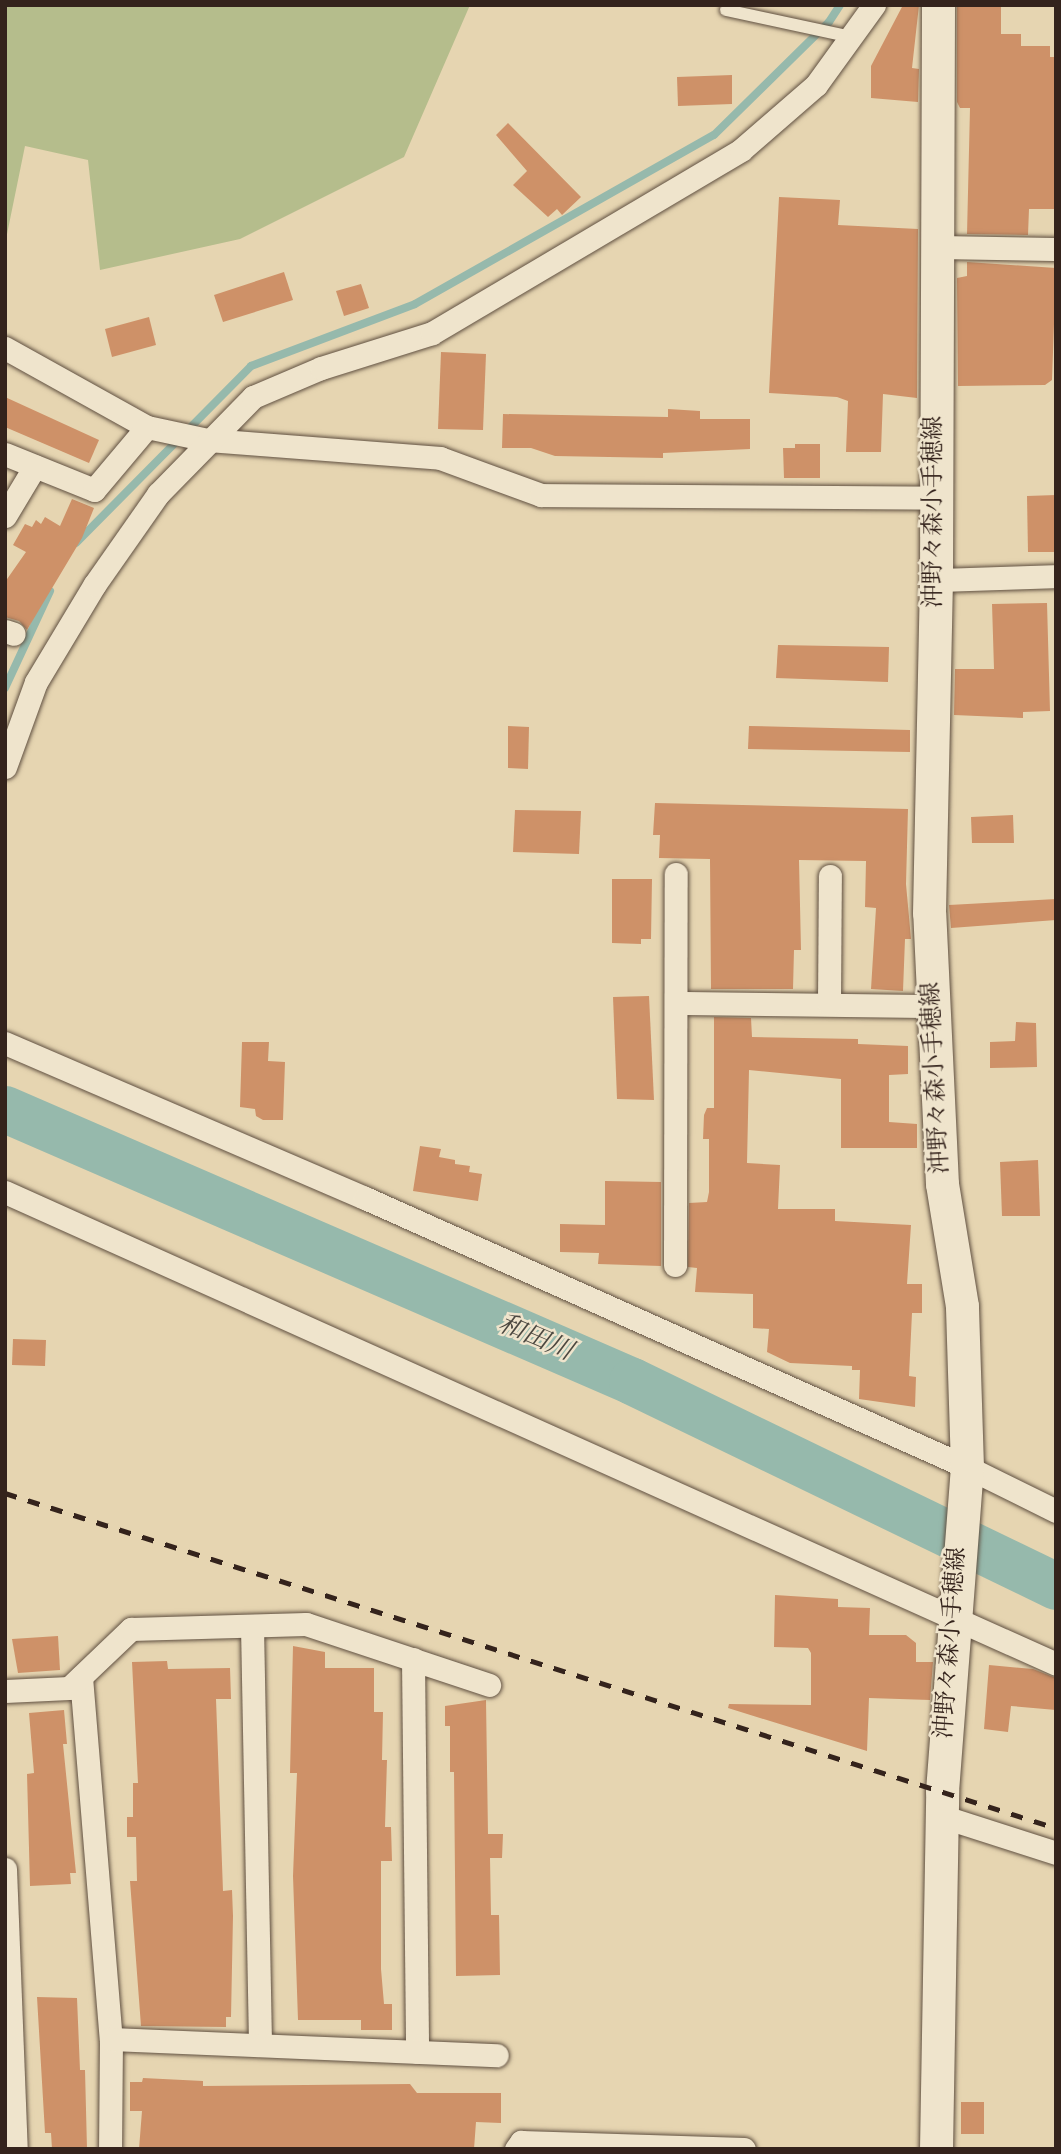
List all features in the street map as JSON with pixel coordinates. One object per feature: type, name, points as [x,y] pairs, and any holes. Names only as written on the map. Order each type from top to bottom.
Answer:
[{"type":"main road","name":"沖野々森小手穂線","points":[[936,2149],[941,1816],[953,1611],[966,1475],[962,1306],[943,1184],[929,913],[936,580],[938,5]]},
{"type":"street","points":[[5,767],[36,682],[95,584],[158,494],[253,397],[321,368],[432,333],[741,150],[816,85],[874,5]]},
{"type":"street","points":[[936,247],[1056,249]]},
{"type":"street","points":[[5,348],[147,427],[208,440],[440,458],[541,495],[936,498]]},
{"type":"street","points":[[5,454],[94,490],[147,427]]},
{"type":"street","points":[[5,516],[35,466]]},
{"type":"street","points":[[936,580],[1056,576]]},
{"type":"street","points":[[675,1265],[676,874]]},
{"type":"street","points":[[829,1004],[830,876]]},
{"type":"street","points":[[676,1003],[933,1006]]},
{"type":"street","points":[[5,1043],[966,1475],[1056,1511]]},
{"type":"street","points":[[5,1192],[953,1611],[1056,1664]]},
{"type":"street","points":[[5,1691],[69,1688],[131,1629],[306,1624],[489,1685]]},
{"type":"street","points":[[252,1626],[260,2045]]},
{"type":"street","points":[[413,1660],[417,2052]]},
{"type":"street","points":[[82,1677],[111,2039],[110,2149]]},
{"type":"street","points":[[941,1816],[1056,1853]]},
{"type":"street","points":[[5,1869],[10,2100],[16,2149]]},
{"type":"street","points":[[111,2039],[497,2055]]},
{"type":"street","points":[[516,2149],[522,2142],[744,2149]]},
{"type":"lane","points":[[726,10],[852,37]]},
{"type":"green space","points":[[5,5],[470,5],[404,157],[240,239],[100,270],[88,160],[25,146],[5,244]]},
{"type":"building","points":[[903,5],[919,5],[912,68],[919,69],[918,102],[871,98],[871,66]]},
{"type":"building","points":[[957,5],[1001,7],[1001,34],[1021,34],[1021,46],[1050,46],[1050,57],[1056,57],[1056,209],[1029,209],[1028,235],[967,234],[970,108],[960,108],[957,102]]},
{"type":"building","points":[[732,75],[732,104],[678,106],[677,77]]},
{"type":"building","points":[[508,123],[581,197],[562,215],[557,209],[548,217],[513,185],[527,171],[496,135]]},
{"type":"building","points":[[779,197],[840,200],[838,225],[918,229],[917,398],[883,394],[881,452],[846,452],[848,401],[837,397],[769,393]]},
{"type":"building","points":[[967,262],[1056,268],[1052,380],[1045,385],[958,386],[957,278],[967,276]]},
{"type":"building","points":[[284,272],[293,300],[223,322],[214,295]]},
{"type":"building","points":[[361,284],[369,308],[344,316],[336,291]]},
{"type":"building","points":[[149,317],[156,345],[112,357],[105,329]]},
{"type":"building","points":[[441,352],[486,354],[483,430],[438,429]]},
{"type":"building","points":[[5,397],[99,440],[89,463],[5,427]]},
{"type":"building","points":[[668,409],[700,411],[700,419],[750,419],[750,449],[663,453],[663,458],[555,456],[531,448],[502,448],[503,414],[668,417]]},
{"type":"building","points":[[795,444],[820,444],[820,478],[784,478],[783,448],[795,448]]},
{"type":"building","points":[[1056,495],[1056,552],[1028,552],[1027,496]]},
{"type":"building","points":[[72,499],[94,508],[82,538],[27,630],[19,621],[5,617],[5,582],[26,552],[13,545],[25,524],[32,527],[36,520],[41,524],[45,517],[60,526]]},
{"type":"building","points":[[1047,603],[1050,711],[1023,712],[1023,718],[954,715],[955,669],[994,669],[992,604]]},
{"type":"building","points":[[778,645],[889,647],[888,682],[776,678]]},
{"type":"building","points":[[508,726],[529,727],[528,769],[508,768]]},
{"type":"building","points":[[749,726],[910,730],[910,752],[748,749]]},
{"type":"building","points":[[655,803],[908,809],[906,884],[911,939],[905,939],[903,991],[871,989],[876,908],[865,907],[866,861],[799,860],[801,950],[794,950],[793,989],[711,989],[710,859],[659,858],[660,835],[653,835]]},
{"type":"building","points":[[515,810],[581,811],[579,854],[513,852]]},
{"type":"building","points":[[1013,815],[1014,843],[972,843],[971,817]]},
{"type":"building","points":[[612,879],[652,879],[651,939],[641,939],[641,944],[612,943]]},
{"type":"building","points":[[1056,899],[1056,920],[951,928],[949,905]]},
{"type":"building","points":[[649,996],[654,1100],[617,1099],[613,997]]},
{"type":"building","points":[[714,1017],[751,1018],[752,1037],[858,1039],[858,1044],[908,1046],[908,1074],[889,1075],[889,1122],[917,1124],[917,1148],[841,1148],[841,1079],[749,1070],[747,1163],[780,1165],[778,1209],[835,1209],[835,1221],[911,1225],[907,1284],[922,1284],[922,1313],[912,1313],[909,1376],[916,1377],[915,1407],[859,1399],[860,1370],[852,1370],[852,1366],[790,1363],[767,1352],[769,1329],[753,1328],[753,1294],[695,1292],[697,1268],[688,1267],[689,1203],[707,1202],[709,1192],[709,1139],[703,1139],[704,1115],[707,1108],[714,1108]]},
{"type":"building","points":[[1016,1022],[1036,1023],[1037,1067],[990,1068],[990,1042],[1015,1041]]},
{"type":"building","points":[[242,1042],[269,1042],[268,1061],[285,1062],[283,1120],[263,1120],[256,1116],[255,1109],[240,1107]]},
{"type":"building","points":[[420,1146],[441,1149],[439,1157],[455,1160],[455,1164],[470,1166],[469,1172],[482,1174],[478,1201],[413,1191]]},
{"type":"building","points":[[1038,1160],[1040,1216],[1002,1216],[1000,1162]]},
{"type":"building","points":[[605,1181],[661,1182],[661,1266],[598,1264],[599,1253],[560,1252],[560,1224],[605,1225]]},
{"type":"building","points":[[13,1339],[46,1340],[45,1366],[12,1365]]},
{"type":"building","points":[[775,1595],[838,1599],[838,1607],[870,1608],[869,1635],[906,1635],[916,1643],[916,1662],[933,1662],[930,1700],[869,1698],[867,1751],[728,1708],[729,1704],[811,1705],[811,1653],[808,1648],[774,1647]]},
{"type":"building","points":[[58,1636],[60,1670],[18,1673],[12,1639]]},
{"type":"building","points":[[293,1646],[325,1652],[325,1668],[374,1668],[374,1712],[383,1712],[382,1760],[387,1760],[385,1827],[391,1827],[392,1861],[381,1861],[381,1969],[384,2004],[392,2004],[392,2030],[361,2030],[361,2020],[298,2020],[293,1876],[297,1773],[290,1773]]},
{"type":"building","points":[[167,1661],[168,1669],[230,1668],[231,1699],[216,1699],[223,1891],[232,1890],[233,1916],[231,2017],[226,2017],[226,2027],[141,2026],[130,1881],[137,1881],[136,1837],[127,1837],[127,1817],[133,1817],[133,1783],[138,1783],[132,1662]]},
{"type":"building","points":[[989,1665],[1033,1669],[1056,1678],[1056,1710],[1011,1706],[1008,1732],[984,1729]]},
{"type":"building","points":[[486,1700],[488,1834],[503,1834],[502,1858],[490,1858],[491,1915],[499,1915],[500,1975],[456,1976],[454,1772],[450,1772],[450,1726],[445,1726],[445,1706]]},
{"type":"building","points":[[64,1710],[67,1744],[63,1744],[76,1873],[70,1873],[71,1884],[30,1886],[27,1774],[34,1773],[29,1713]]},
{"type":"building","points":[[37,1997],[77,1998],[80,2070],[85,2070],[87,2149],[52,2149],[51,2133],[45,2133]]},
{"type":"building","points":[[143,2078],[203,2081],[203,2086],[410,2084],[417,2093],[501,2093],[501,2123],[476,2122],[474,2149],[139,2149],[142,2111],[130,2111],[130,2082],[142,2082]]},
{"type":"building","points":[[961,2102],[984,2102],[984,2134],[961,2134]]},
{"type":"waterway","points":[[76,543],[251,366],[415,304],[714,135],[829,22],[840,5]]},
{"type":"waterway","points":[[5,688],[50,591]]},
{"type":"waterway","name":"和田川","points":[[5,1109],[632,1381],[1056,1586]]},
{"type":"railway","points":[[5,1493],[1056,1828]]}]
